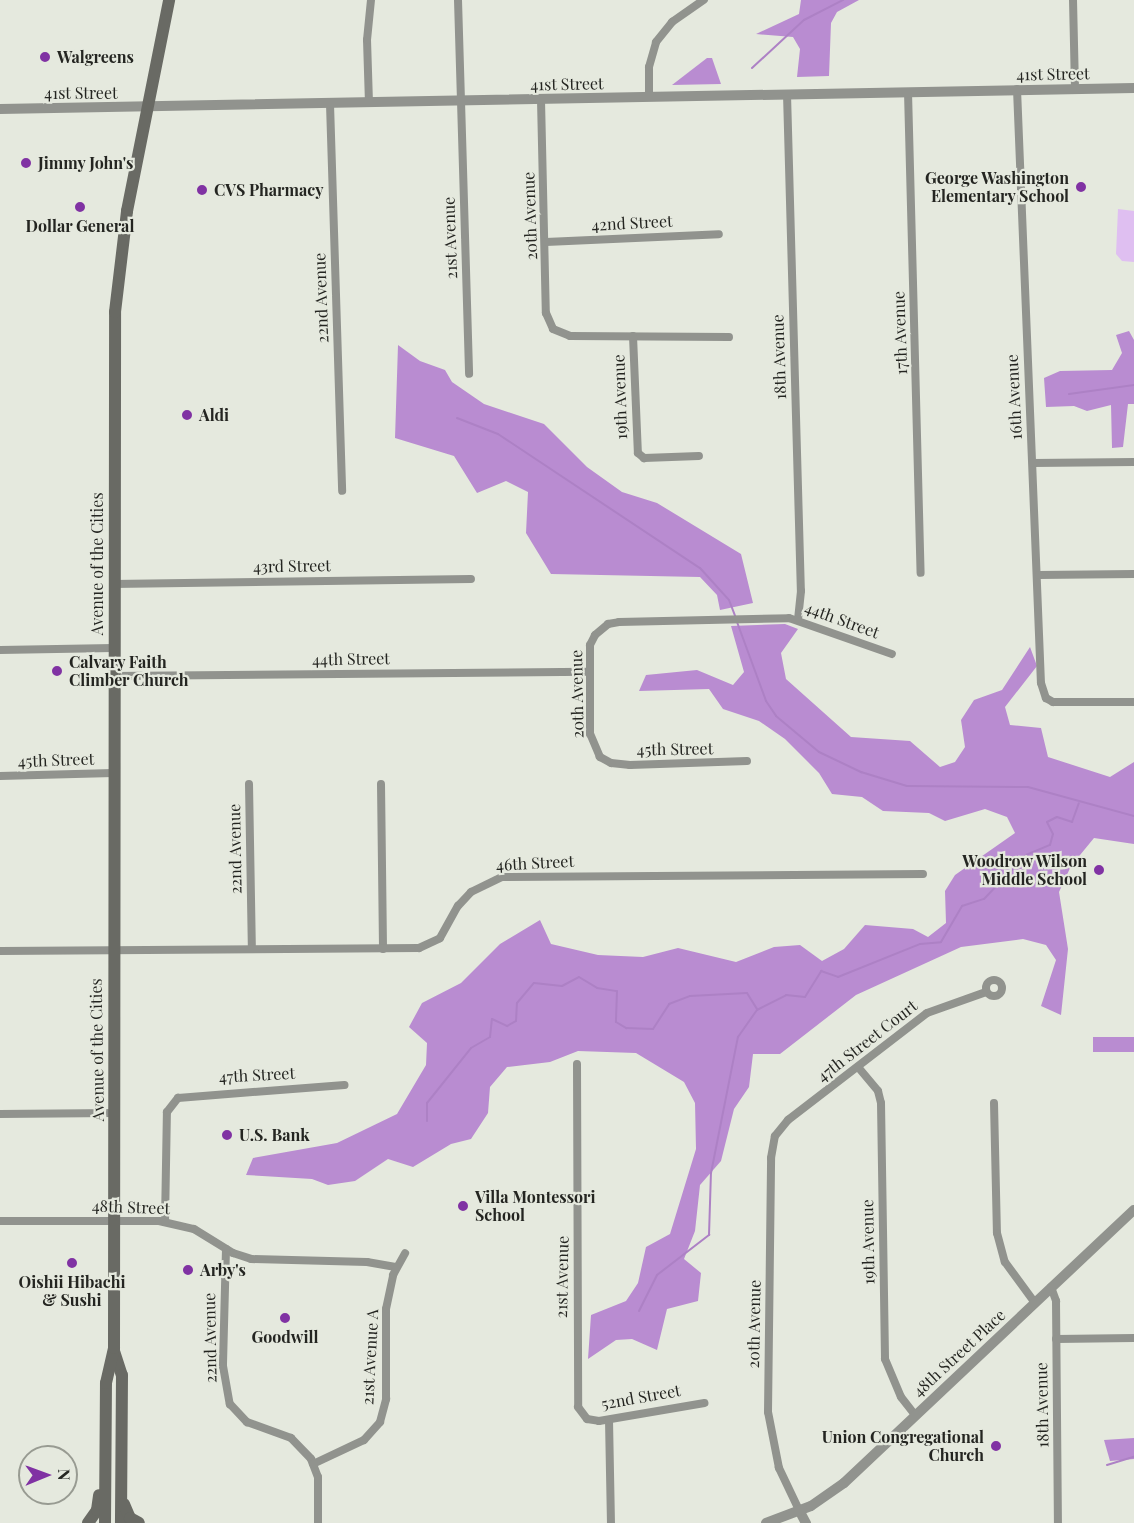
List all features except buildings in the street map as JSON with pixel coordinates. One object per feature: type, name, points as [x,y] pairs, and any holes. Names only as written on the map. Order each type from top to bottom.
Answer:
[{"type":"main road","name":"Avenue of the Cities","points":[[105,1523],[106,1383],[114,1348],[112,676],[115,312],[124,230],[169,0]]},
{"type":"main road","name":"Avenue of the Cities","points":[[114,1348],[122,1376],[121,1523]]},
{"type":"main road","points":[[88,1523],[98,1506],[99,1439],[106,1383]]},
{"type":"main road","points":[[121,1491],[128,1515],[139,1523]]},
{"type":"street","points":[[369,103],[367,40],[371,0]]},
{"type":"street","points":[[458,0],[461,101]]},
{"type":"street","points":[[649,97],[649,67],[656,42],[672,22],[704,0]]},
{"type":"street","points":[[1073,0],[1075,89]]},
{"type":"street","name":"41st Street","points":[[0,109],[1134,87]]},
{"type":"street","name":"16th Avenue","points":[[1017,89],[1032,463],[1039,575],[1041,683],[1049,700],[1134,702]]},
{"type":"street","name":"17th Avenue","points":[[908,92],[921,573]]},
{"type":"street","name":"18th Avenue","points":[[787,94],[801,591],[798,618]]},
{"type":"street","name":"20th Avenue","points":[[541,100],[546,312],[553,329],[570,336],[633,336]]},
{"type":"street","name":"21st Avenue","points":[[461,101],[469,374]]},
{"type":"street","name":"22nd Avenue","points":[[330,104],[342,491]]},
{"type":"street","name":"42nd Street","points":[[546,242],[719,234]]},
{"type":"street","points":[[633,336],[729,337]]},
{"type":"street","name":"19th Avenue","points":[[633,336],[637,444],[641,457],[699,456]]},
{"type":"street","points":[[1032,463],[1134,462]]},
{"type":"street","points":[[1039,575],[1134,574]]},
{"type":"street","name":"43rd Street","points":[[113,584],[471,579]]},
{"type":"street","name":"44th Street","points":[[603,627],[619,622],[798,618],[892,654]]},
{"type":"street","name":"20th Avenue","points":[[603,627],[590,645],[589,672],[590,734],[596,752],[605,760]]},
{"type":"street","points":[[0,650],[113,648]]},
{"type":"street","name":"44th Street","points":[[112,676],[589,672]]},
{"type":"street","name":"45th Street","points":[[605,760],[630,765],[747,761]]},
{"type":"street","name":"45th Street","points":[[0,776],[113,773]]},
{"type":"street","name":"22nd Avenue","points":[[249,784],[252,949]]},
{"type":"street","points":[[381,784],[383,949]]},
{"type":"street","name":"46th Street","points":[[0,951],[383,949],[430,946],[464,898],[478,886],[502,878],[923,874]]},
{"type":"street","name":"47th Street Court","points":[[777,1132],[788,1120],[927,1013],[986,992]]},
{"type":"street","name":"21st Avenue","points":[[577,1064],[577,1398],[584,1417]]},
{"type":"street","name":"19th Avenue","points":[[858,1067],[878,1091],[881,1103],[885,1359],[901,1397],[915,1415]]},
{"type":"street","name":"47th Street","points":[[165,1222],[167,1112],[174,1102],[193,1094],[344,1085]]},
{"type":"street","points":[[994,1103],[997,1233],[1005,1262],[1035,1303]]},
{"type":"street","points":[[0,1114],[114,1113]]},
{"type":"street","name":"20th Avenue","points":[[777,1132],[771,1158],[768,1412],[778,1468],[799,1510]]},
{"type":"street","name":"48th Street Place","points":[[766,1523],[811,1506],[844,1483],[1134,1210]]},
{"type":"street","name":"48th Street","points":[[0,1221],[165,1222],[194,1229],[226,1249],[268,1262],[367,1262],[396,1267]]},
{"type":"street","name":"22nd Avenue","points":[[226,1249],[223,1366],[230,1404],[247,1422],[291,1438],[313,1464]]},
{"type":"street","name":"21st Avenue A","points":[[313,1464],[364,1440],[380,1422],[386,1399],[386,1309],[396,1267],[405,1253]]},
{"type":"street","name":"18th Avenue","points":[[1051,1287],[1056,1301],[1058,1523]]},
{"type":"street","points":[[1056,1339],[1134,1338]]},
{"type":"street","name":"52nd Street","points":[[584,1417],[609,1420],[704,1403]]},
{"type":"street","points":[[609,1420],[611,1523]]},
{"type":"street","points":[[313,1464],[318,1477],[318,1523]]},
{"type":"street","points":[[799,1510],[806,1523]]},
{"type":"shaded area","points":[[801,0],[859,0],[837,12],[831,23],[829,76],[797,77],[800,49],[793,37],[756,34],[799,14]]},
{"type":"shaded area","points":[[707,58],[712,58],[721,84],[672,85]]},
{"type":"shaded area","points":[[1118,209],[1134,211],[1134,262],[1122,261],[1116,254]]},
{"type":"shaded area","points":[[1129,331],[1134,340],[1134,404],[1128,404],[1123,447],[1112,448],[1111,405],[1087,411],[1074,406],[1046,407],[1044,378],[1060,371],[1112,370],[1122,353],[1116,335]]},
{"type":"shaded area","points":[[398,345],[420,361],[445,370],[452,382],[484,404],[544,424],[587,467],[622,492],[657,503],[741,554],[753,603],[720,610],[717,595],[700,577],[551,574],[526,533],[528,492],[506,481],[477,493],[454,456],[395,438]]},
{"type":"shaded area","points":[[785,624],[798,629],[781,653],[786,679],[851,737],[910,741],[940,767],[955,762],[965,747],[961,720],[974,700],[1002,690],[1030,647],[1037,666],[1005,707],[1010,725],[1041,728],[1048,757],[1110,777],[1134,762],[1134,844],[1094,838],[1071,866],[1059,892],[1068,949],[1061,1015],[1041,1006],[1056,960],[1046,945],[1023,939],[961,947],[856,995],[780,1054],[753,1054],[749,1087],[734,1109],[721,1161],[700,1185],[695,1231],[684,1259],[701,1273],[698,1301],[667,1309],[657,1350],[632,1339],[616,1340],[588,1359],[591,1315],[626,1301],[638,1283],[646,1247],[670,1234],[696,1149],[695,1103],[684,1082],[636,1053],[578,1051],[550,1062],[507,1067],[490,1087],[488,1113],[471,1139],[451,1144],[413,1167],[388,1159],[355,1181],[328,1185],[312,1179],[246,1175],[253,1158],[337,1143],[397,1114],[426,1065],[427,1043],[409,1027],[422,1003],[461,983],[500,944],[540,920],[551,944],[598,955],[643,957],[678,948],[736,962],[774,947],[800,945],[822,961],[844,949],[865,925],[913,929],[928,937],[946,923],[945,891],[955,875],[1015,833],[1007,817],[985,809],[945,821],[929,813],[883,811],[862,797],[832,794],[819,773],[785,739],[759,721],[723,709],[709,689],[639,691],[646,675],[697,670],[733,685],[744,672],[731,626]]},
{"type":"shaded area","points":[[1093,1037],[1134,1037],[1134,1052],[1093,1052]]},
{"type":"shaded area","points":[[1134,1438],[1134,1459],[1110,1461],[1104,1440]]},
{"type":"waterway","points":[[752,68],[804,20],[843,0]]},
{"type":"waterway","points":[[1069,394],[1134,385]]},
{"type":"waterway","points":[[457,418],[498,434],[700,568],[729,600],[735,616]]},
{"type":"waterway","points":[[737,622],[766,701],[776,716],[819,752],[861,772],[907,786],[1028,787],[1134,816]]},
{"type":"waterway","points":[[639,1311],[657,1275],[709,1235],[711,1173],[738,1037],[757,1010],[786,995],[805,997],[821,971],[838,977],[920,944],[941,942],[962,906],[984,899],[1026,855],[1050,845],[1053,834],[1047,822],[1057,817],[1072,822],[1079,803]]},
{"type":"waterway","points":[[427,1121],[427,1103],[471,1048],[490,1037],[492,1019],[507,1026],[516,1021],[517,1003],[534,983],[562,986],[579,977],[597,988],[617,991],[616,1022],[626,1028],[653,1029],[669,1004],[690,996],[747,993],[757,1009]]},
{"type":"waterway","points":[[1107,1465],[1134,1457]]},
{"type":"place","name":"Walgreens","points":[[45,57]]},
{"type":"place","name":"Jimmy John's","points":[[26,163]]},
{"type":"place","name":"George Washington Elementary School","points":[[1081,187]]},
{"type":"place","name":"CVS Pharmacy","points":[[202,190]]},
{"type":"place","name":"Dollar General","points":[[80,207]]},
{"type":"place","name":"Aldi","points":[[187,415]]},
{"type":"place","name":"Calvary Faith Climber Church","points":[[57,671]]},
{"type":"place","name":"Woodrow Wilson Middle School","points":[[1099,870]]},
{"type":"place","name":"U.S. Bank","points":[[227,1135]]},
{"type":"place","name":"Villa Montessori School","points":[[463,1206]]},
{"type":"place","name":"Oishii Hibachi & Sushi","points":[[72,1263]]},
{"type":"place","name":"Arby's","points":[[188,1270]]},
{"type":"place","name":"Goodwill","points":[[285,1318]]},
{"type":"place","name":"Union Congregational Church","points":[[996,1446]]}]
